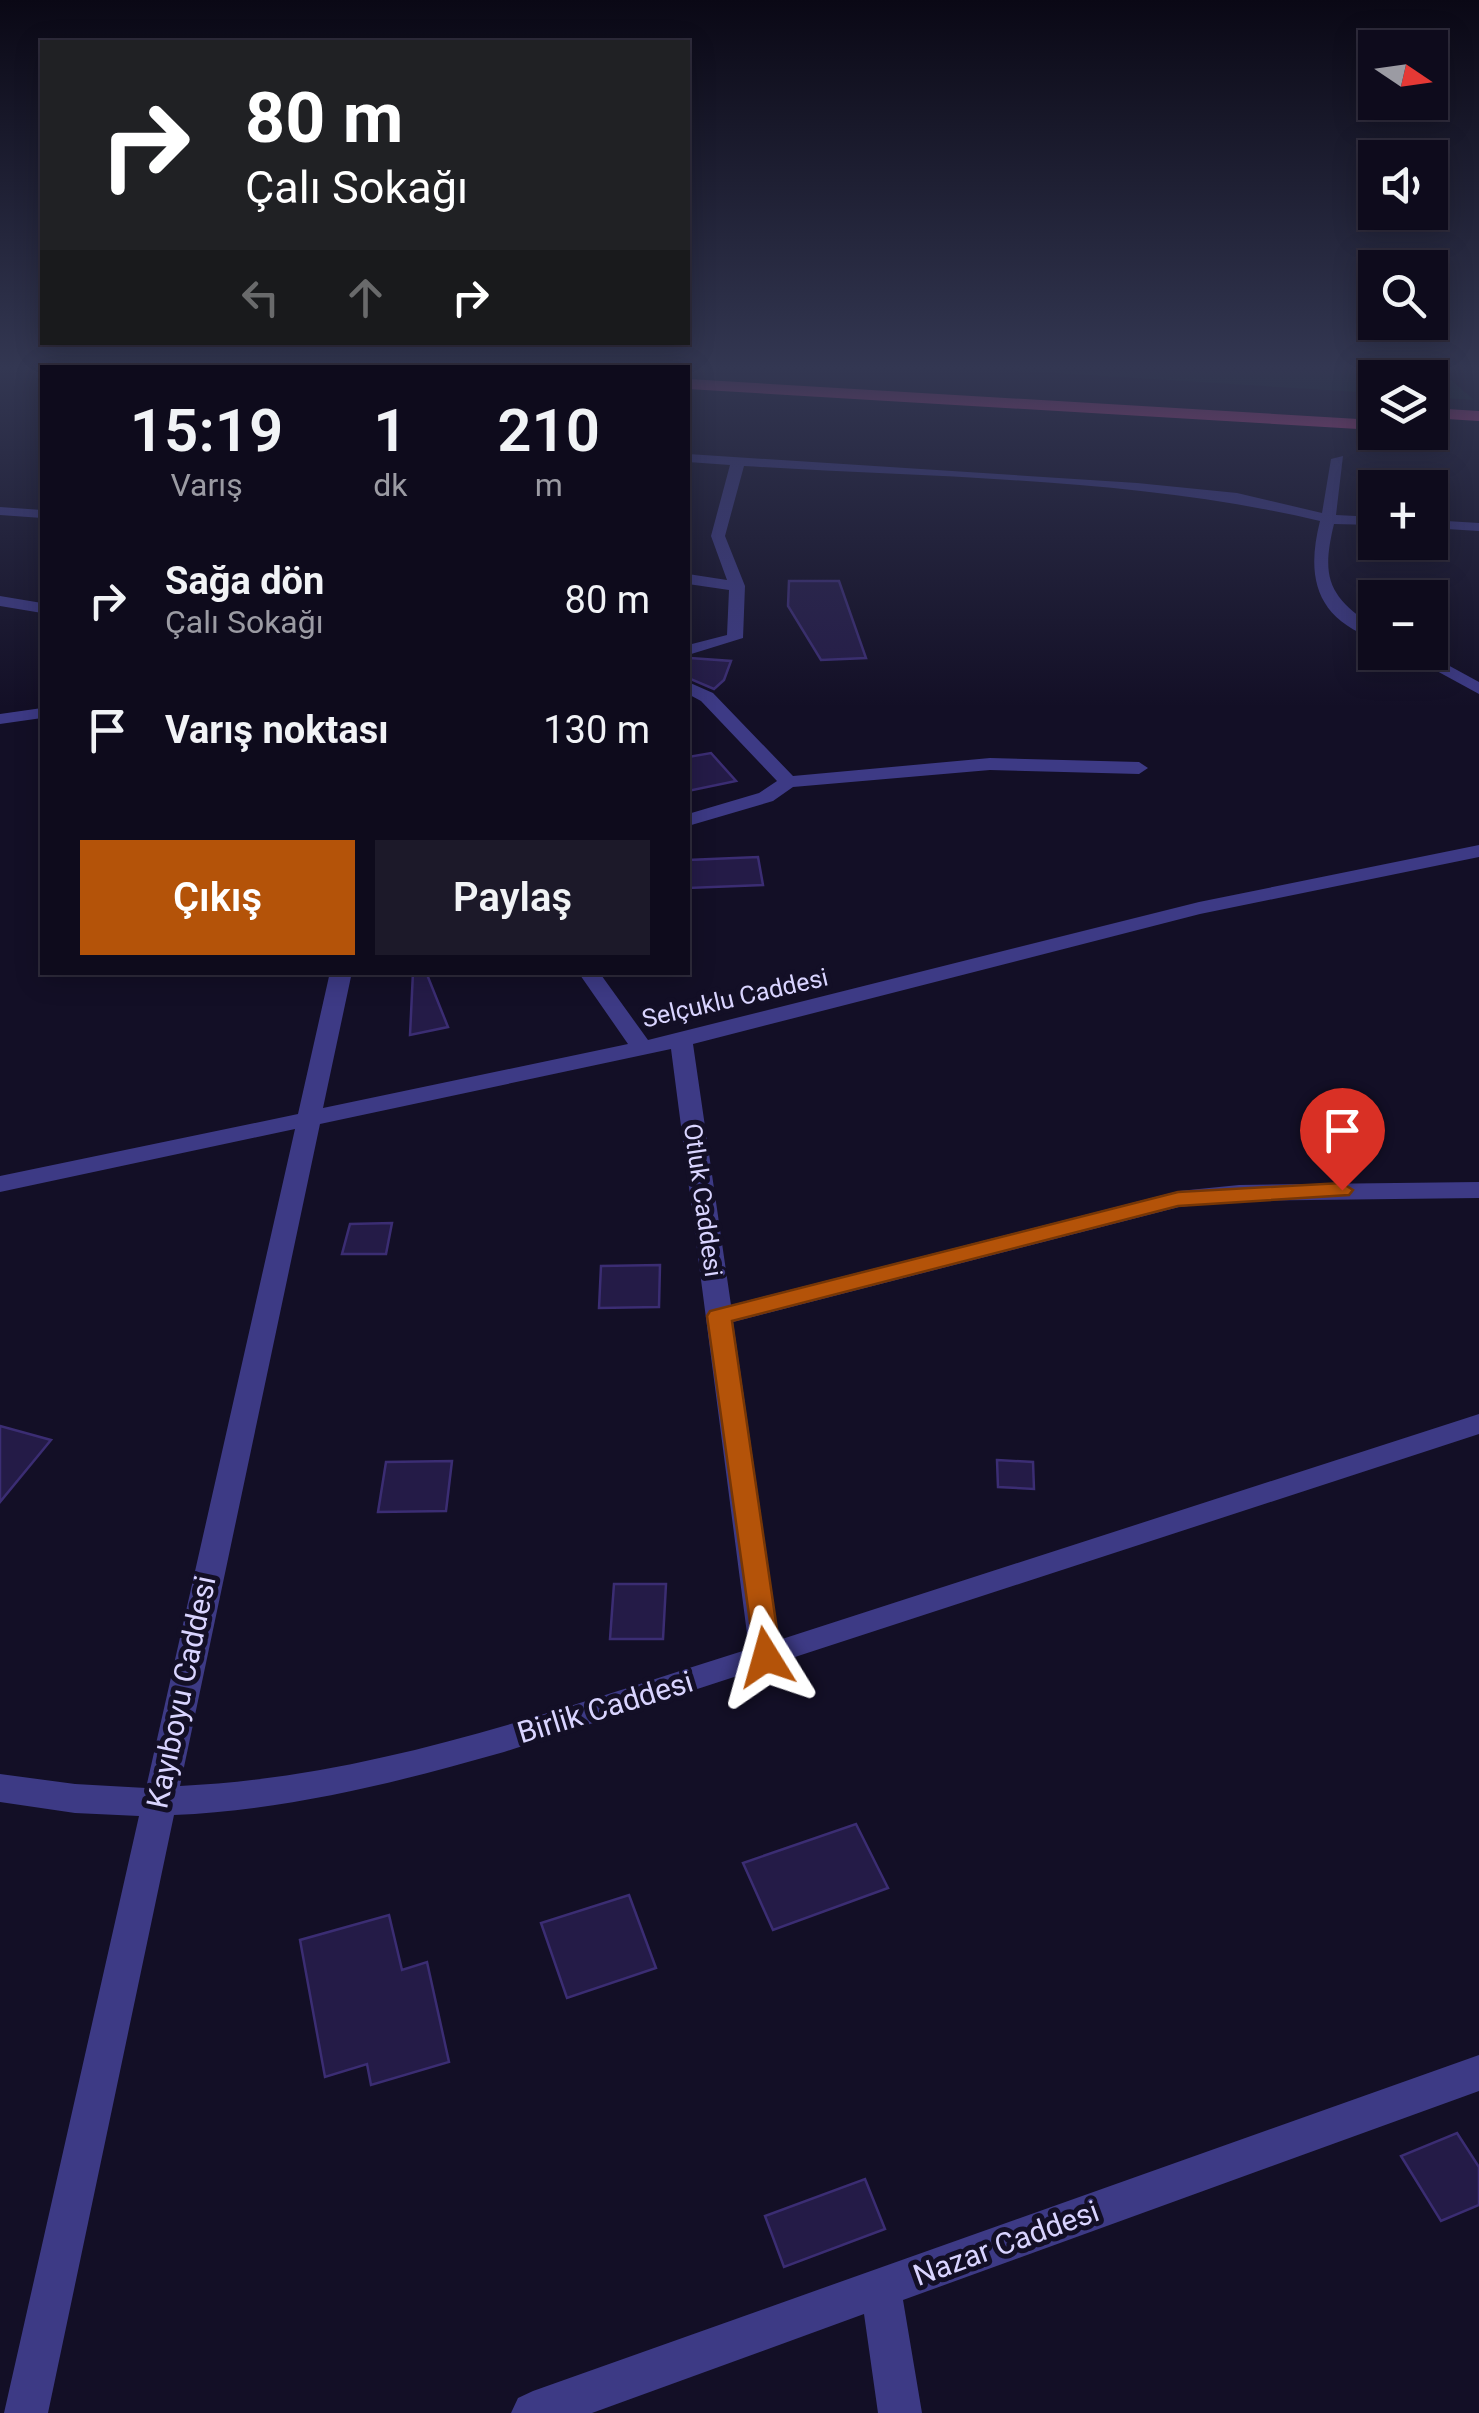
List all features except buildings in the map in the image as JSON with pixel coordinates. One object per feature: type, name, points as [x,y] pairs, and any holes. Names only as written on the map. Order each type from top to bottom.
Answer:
[{"type":"street","points":[[690,649],[734,638],[737,586],[718,536],[733,482]]},
{"type":"street","points":[[1067,482],[1237,497],[1331,518],[1358,520]]},
{"type":"street","points":[[1335,482],[1331,518],[1318,563],[1319,586],[1330,605],[1358,623]]},
{"type":"street","points":[[0,511],[40,514]]},
{"type":"street","points":[[1448,525],[1479,527]]},
{"type":"street","points":[[690,579],[737,586]]},
{"type":"street","points":[[0,601],[40,608]]},
{"type":"street","points":[[1444,670],[1479,689]]},
{"type":"street","points":[[690,688],[707,696],[788,782]]},
{"type":"street","points":[[0,719],[40,714]]},
{"type":"street","points":[[690,819],[766,797],[788,782],[990,764],[1139,768]]},
{"type":"street","name":"Selçuklu Caddesi","points":[[0,1184],[680,1040],[1198,908],[1479,851]]},
{"type":"street","name":"Kayıboyu Caddesi","points":[[26,2413],[340,975]]},
{"type":"street","points":[[590,975],[642,1048]]},
{"type":"street","name":"Otluk Caddesi","points":[[680,1040],[766,1657]]},
{"type":"street","points":[[719,1316],[1178,1199],[1238,1193],[1479,1190]]},
{"type":"street","name":"Birlik Caddesi","points":[[0,1788],[74,1798],[157,1802],[264,1796],[358,1781],[766,1657],[1479,1424]]},
{"type":"street","name":"Nazar Caddesi","points":[[533,2413],[1479,2073]]},
{"type":"street","points":[[881,2288],[900,2413]]},
{"type":"route","points":[[766,1657],[719,1316],[1178,1199],[1342,1190]]}]
